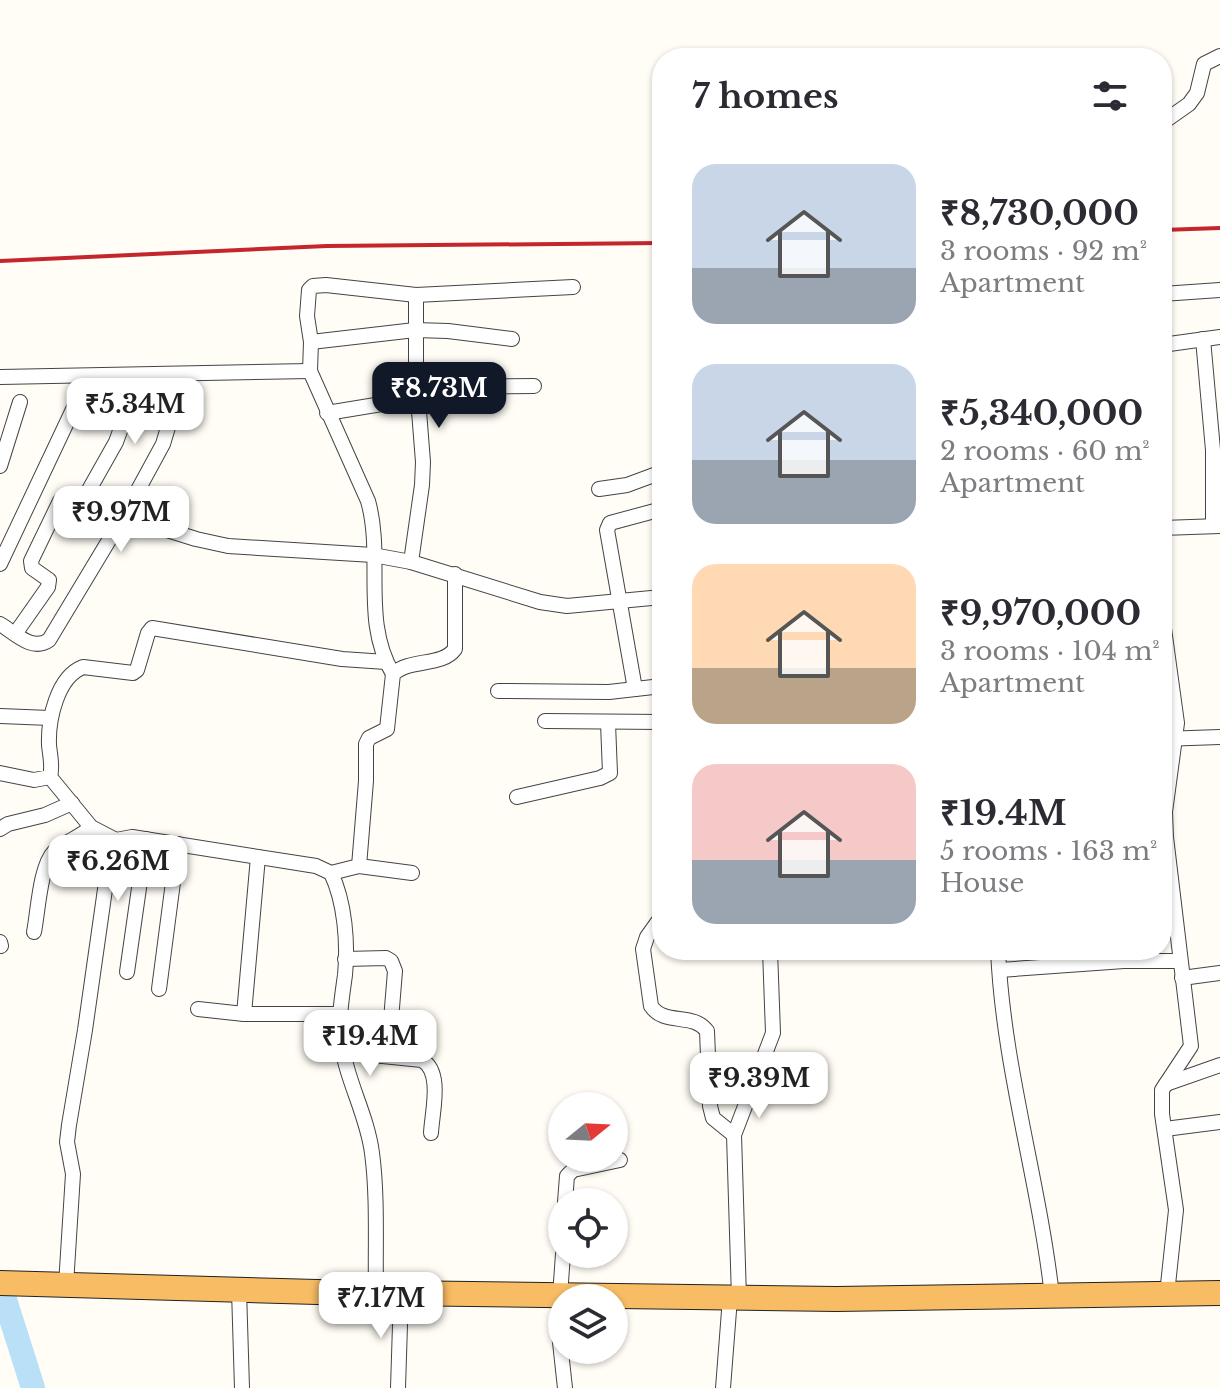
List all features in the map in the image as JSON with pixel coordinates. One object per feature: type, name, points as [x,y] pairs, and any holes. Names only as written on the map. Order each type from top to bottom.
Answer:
[{"type":"highway","points":[[0,1283],[548,1296]]},
{"type":"highway","points":[[628,1297],[1220,1293]]},
{"type":"street","points":[[1172,116],[1189,104],[1197,93],[1204,64],[1220,56]]},
{"type":"street","points":[[359,866],[366,744],[369,738],[387,729],[389,668],[380,648],[374,596],[372,515],[310,371],[307,298],[313,286],[326,285],[416,295],[573,287]]},
{"type":"street","points":[[1172,293],[1220,290]]},
{"type":"street","points":[[411,562],[422,485],[416,295]]},
{"type":"street","points":[[311,342],[415,330],[512,339]]},
{"type":"street","points":[[1172,344],[1220,337]]},
{"type":"street","points":[[1172,528],[1216,526],[1203,339]]},
{"type":"street","points":[[0,377],[310,371]]},
{"type":"street","points":[[85,497],[116,442],[124,420],[131,376]]},
{"type":"street","points":[[0,624],[31,644],[43,644],[49,640],[163,444],[169,424],[170,376]]},
{"type":"street","points":[[327,413],[418,405],[443,387],[534,386]]},
{"type":"street","points":[[0,564],[77,401]]},
{"type":"street","points":[[0,462],[20,402]]},
{"type":"street","points":[[599,489],[652,476]]},
{"type":"street","points":[[15,634],[49,584],[47,577],[32,568],[31,561],[60,501],[71,494],[126,512],[164,529],[228,546],[373,555],[455,574],[502,592],[567,606],[652,598]]},
{"type":"street","points":[[635,689],[607,530],[610,523],[652,512]]},
{"type":"street","points":[[116,840],[91,827],[80,817],[50,777],[50,718],[57,699],[76,670],[92,667],[133,673],[137,670],[152,628],[389,668],[447,657],[455,649],[455,574]]},
{"type":"street","points":[[1172,680],[1176,706],[1172,722]]},
{"type":"street","points":[[498,691],[583,693],[652,687]]},
{"type":"street","points":[[0,716],[50,718]]},
{"type":"street","points":[[545,721],[652,722]]},
{"type":"street","points":[[517,797],[610,773],[608,723]]},
{"type":"street","points":[[1172,739],[1220,737]]},
{"type":"street","points":[[0,773],[34,780],[50,777]]},
{"type":"street","points":[[0,829],[72,803]]},
{"type":"street","points":[[34,932],[45,868],[51,855],[91,827]]},
{"type":"street","points":[[66,1285],[73,1174],[67,1142],[111,847],[116,840],[124,837],[146,839],[316,866],[331,873],[359,866],[412,873]]},
{"type":"street","points":[[127,972],[146,839]]},
{"type":"street","points":[[159,989],[178,844]]},
{"type":"street","points":[[244,1014],[258,857]]},
{"type":"street","points":[[331,873],[338,888],[345,939],[339,1014],[343,1052],[372,1154],[376,1293]]},
{"type":"street","points":[[652,930],[643,949],[651,1006],[655,1013],[696,1022],[707,1031],[713,1118],[734,1135]]},
{"type":"street","points":[[1167,1294],[1176,1210],[1161,1099],[1162,1090],[1191,1046],[1182,978],[1172,936]]},
{"type":"street","points":[[345,959],[386,958],[391,961],[395,971],[391,1020]]},
{"type":"street","points":[[723,1388],[735,1298],[734,1135],[773,1033],[770,960]]},
{"type":"street","points":[[999,960],[1015,1088],[1037,1190],[1052,1296]]},
{"type":"street","points":[[1000,970],[1124,961],[1179,961]]},
{"type":"street","points":[[1182,978],[1220,973]]},
{"type":"street","points":[[198,1009],[244,1014],[339,1014]]},
{"type":"street","points":[[343,1052],[422,1060],[429,1064],[434,1086],[431,1133]]},
{"type":"street","points":[[1166,1084],[1220,1065]]},
{"type":"street","points":[[1165,1129],[1220,1122]]},
{"type":"street","points":[[239,1290],[242,1388]]},
{"type":"street","points":[[398,1388],[401,1293]]},
{"type":"street","points":[[561,1364],[565,1388]]},
{"type":"waterway","points":[[0,1284],[33,1388]]},
{"type":"railway","points":[[1172,230],[1220,228]]},
{"type":"railway","points":[[0,261],[327,246],[652,243]]}]
